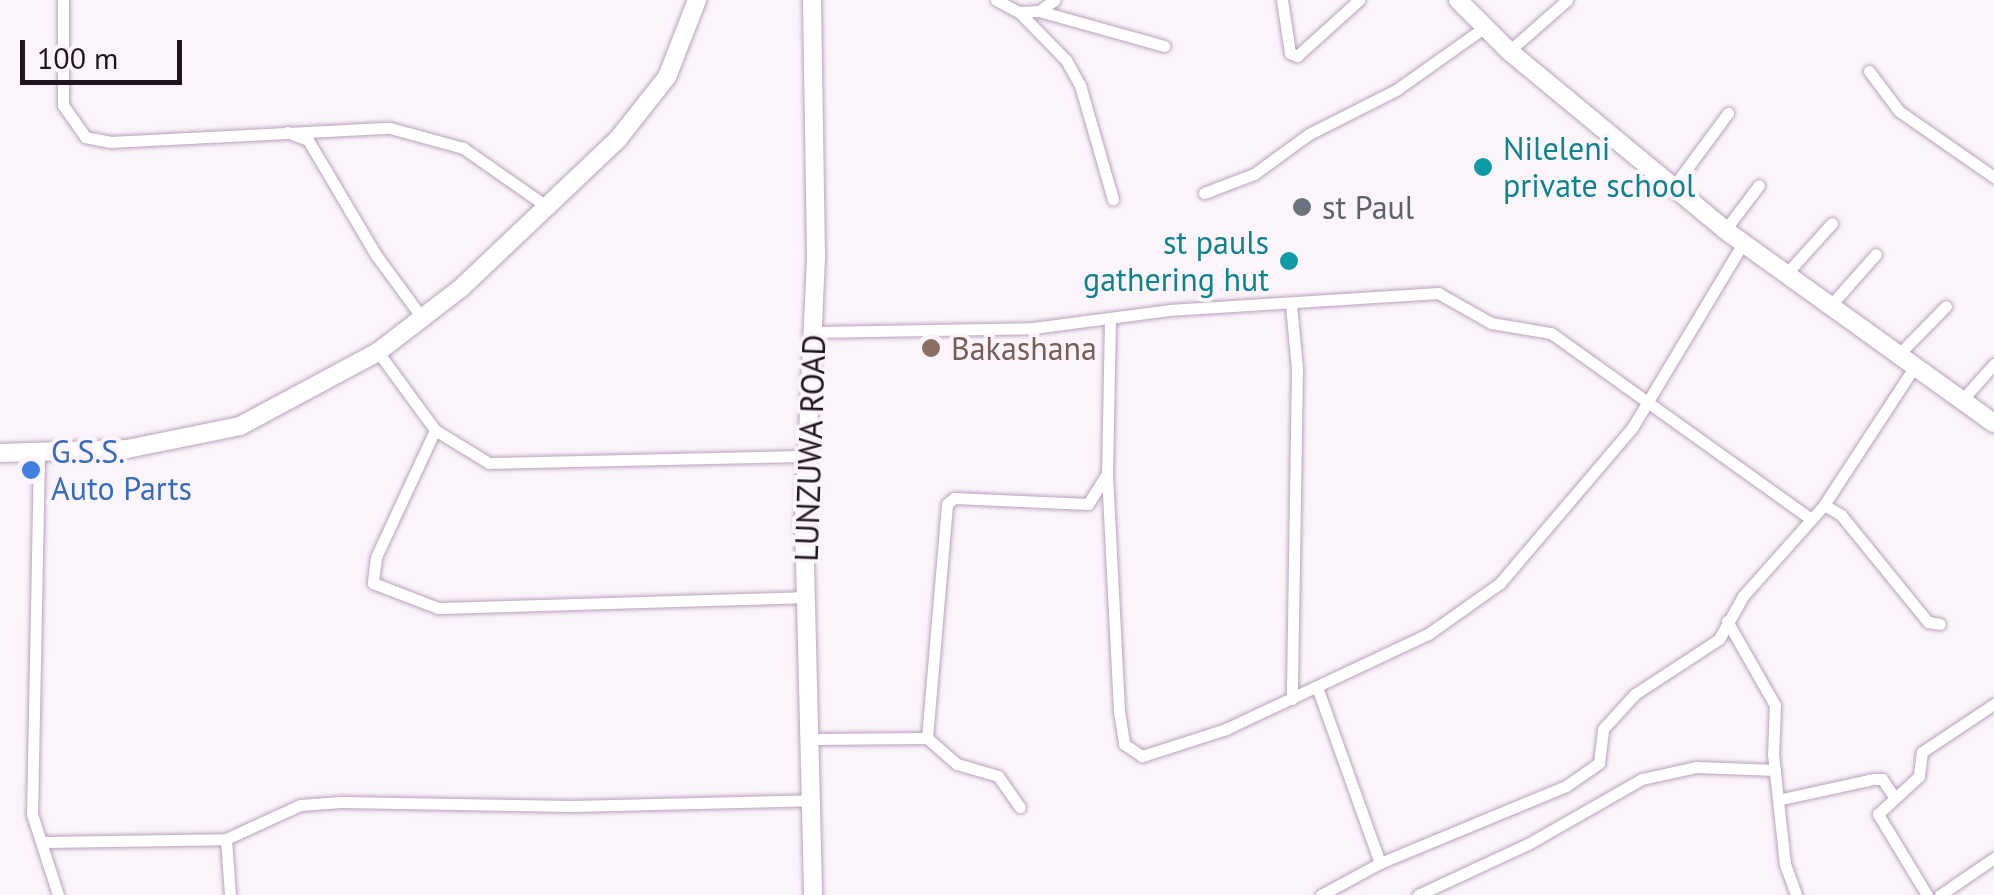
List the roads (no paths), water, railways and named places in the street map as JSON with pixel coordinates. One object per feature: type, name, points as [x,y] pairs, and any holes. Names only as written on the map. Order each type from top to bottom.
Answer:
[{"type":"street","points":[[63,0],[63,105],[85,137],[197,139],[380,126],[438,138],[508,174],[549,208]]},
{"type":"street","points":[[0,453],[127,450],[240,426],[378,352],[423,319],[549,208],[618,139],[667,77],[697,0]]},
{"type":"street","name":"LUNZUWA ROAD","points":[[812,0],[814,332],[805,597],[813,895]]},
{"type":"street","points":[[996,0],[1018,12],[1066,60],[1080,84],[1113,199]]},
{"type":"street","points":[[1039,11],[1055,0]]},
{"type":"street","points":[[1282,0],[1290,53],[1295,56],[1359,0]]},
{"type":"street","points":[[1458,0],[1509,51],[1726,230],[1994,424]]},
{"type":"street","points":[[1509,51],[1567,0]]},
{"type":"street","points":[[1018,12],[1039,11],[1164,46]]},
{"type":"street","points":[[1204,193],[1254,174],[1308,134],[1396,90],[1485,27]]},
{"type":"street","points":[[1870,71],[1900,111],[1994,177]]},
{"type":"street","points":[[1674,186],[1728,114]]},
{"type":"street","points":[[283,130],[308,140],[376,254],[423,319]]},
{"type":"street","points":[[1726,230],[1759,185]]},
{"type":"street","points":[[1787,273],[1832,223]]},
{"type":"street","points":[[1110,320],[1107,474],[1124,744],[1142,756],[1160,754],[1292,700],[1451,622],[1500,582],[1597,476],[1743,243]]},
{"type":"street","points":[[1830,306],[1876,254]]},
{"type":"street","points":[[814,332],[1032,328],[1438,293],[1491,323],[1542,328],[1809,518]]},
{"type":"street","points":[[1291,304],[1296,369],[1292,700]]},
{"type":"street","points":[[1899,354],[1946,306]]},
{"type":"street","points":[[378,352],[435,430],[473,456],[510,465],[808,456]]},
{"type":"street","points":[[1962,400],[1994,364]]},
{"type":"street","points":[[1321,895],[1380,863],[1584,775],[1602,755],[1603,729],[1635,694],[1719,639],[1727,620],[1824,504],[1915,366]]},
{"type":"street","points":[[435,430],[376,557],[373,583],[438,608],[558,610],[805,597]]},
{"type":"street","points":[[40,453],[32,802],[58,895]]},
{"type":"street","points":[[927,738],[947,504],[954,498],[1088,504],[1107,474]]},
{"type":"street","points":[[1824,504],[1841,515],[1928,622],[1940,624]]},
{"type":"street","points":[[1727,620],[1775,705],[1775,770],[1782,799],[1784,864],[1796,895]]},
{"type":"street","points":[[1317,687],[1380,863]]},
{"type":"street","points":[[1926,895],[1878,820],[1894,796],[1918,776],[1918,762],[1932,743],[1992,709]]},
{"type":"street","points":[[811,739],[927,738],[957,764],[998,776],[1020,807]]},
{"type":"street","points":[[1418,895],[1528,844],[1642,779],[1696,767],[1775,770]]},
{"type":"street","points":[[1782,799],[1874,779],[1889,786],[1894,796]]},
{"type":"street","points":[[45,842],[226,840],[300,804],[812,800]]},
{"type":"street","points":[[226,840],[230,895]]},
{"type":"street","points":[[1940,895],[1994,858]]},
{"type":"place","name":"Nileleni private school","points":[[1483,167]]},
{"type":"place","name":"st Paul","points":[[1302,207]]},
{"type":"place","name":"st pauls gathering hut","points":[[1289,261]]},
{"type":"place","name":"Bakashana","points":[[931,348]]},
{"type":"place","name":"G.S.S. Auto Parts","points":[[31,470]]}]
